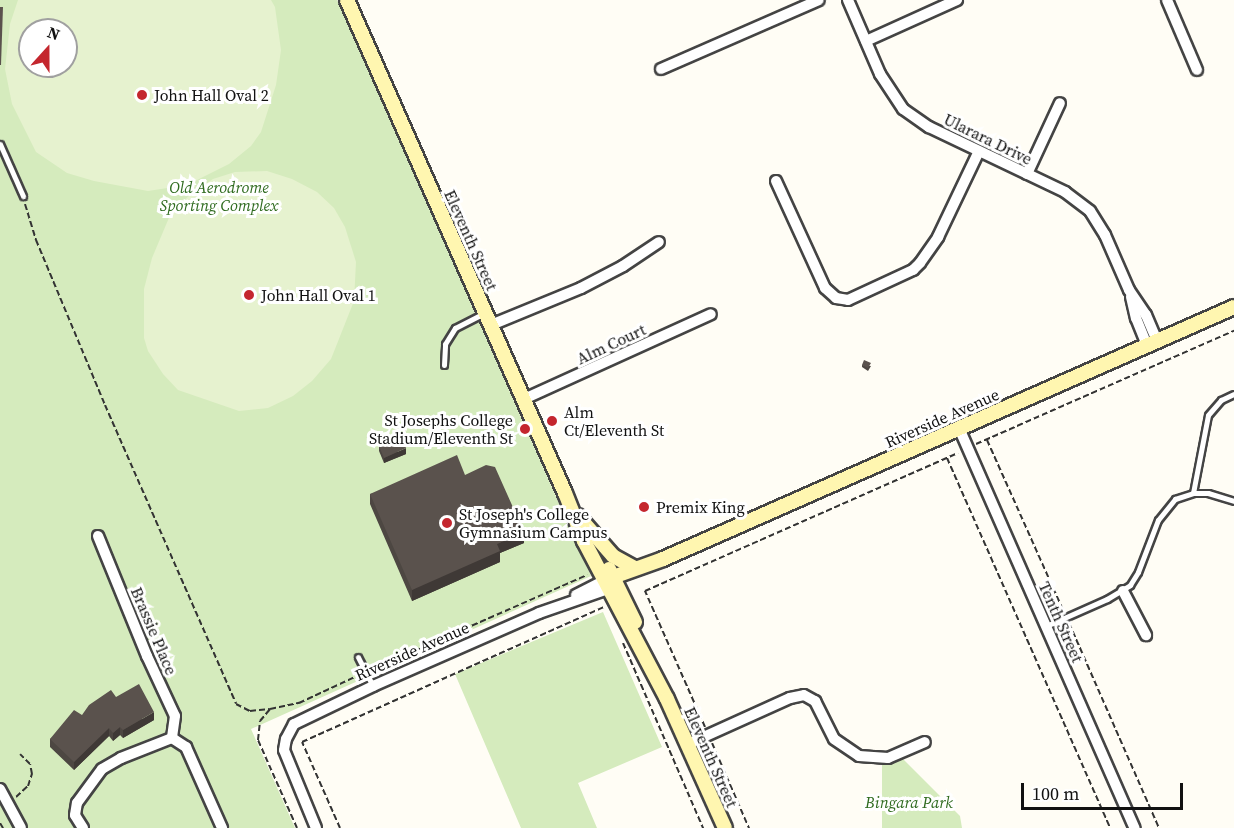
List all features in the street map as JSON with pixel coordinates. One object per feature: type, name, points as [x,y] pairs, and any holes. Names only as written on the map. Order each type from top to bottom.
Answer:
[{"type":"main road","name":"Eleventh Street","points":[[347,0],[608,585]]},
{"type":"main road","name":"Riverside Avenue","points":[[608,585],[1234,307]]},
{"type":"main road","name":"Eleventh Street","points":[[566,493],[584,541],[667,699],[725,828]]},
{"type":"main road","points":[[578,516],[613,556],[635,568]]},
{"type":"main road","name":"Riverside Avenue","points":[[608,585],[635,568],[663,559]]},
{"type":"street","points":[[661,69],[819,0]]},
{"type":"street","name":"Ularara Drive","points":[[848,0],[887,88],[903,109],[929,127],[1072,196],[1090,211],[1105,235],[1129,290],[1136,318],[1152,343]]},
{"type":"street","points":[[866,40],[957,0]]},
{"type":"street","points":[[1167,0],[1197,70]]},
{"type":"street","points":[[1027,174],[1060,104]]},
{"type":"street","points":[[776,181],[825,288],[836,298],[849,300],[913,270],[920,263],[938,237],[979,151]]},
{"type":"street","points":[[488,318],[581,288],[623,266],[659,242]]},
{"type":"street","name":"Alm Court","points":[[524,399],[711,314]]},
{"type":"street","name":"Tenth Street","points":[[959,428],[1136,828]]},
{"type":"street","name":"Brassie Place","points":[[98,536],[147,656],[175,716],[172,738]]},
{"type":"street","name":"Riverside Avenue","points":[[316,828],[286,756],[286,739],[289,730],[302,719],[560,604],[608,585]]},
{"type":"street","points":[[1123,591],[1146,635]]},
{"type":"street","points":[[688,744],[790,698],[804,695],[815,701],[834,739],[859,756],[888,758],[925,742]]},
{"type":"street","points":[[83,828],[75,816],[77,803],[102,770],[121,758],[172,738],[186,747],[222,828]]},
{"type":"street","points":[[0,789],[21,828]]},
{"type":"lane","points":[[0,144],[23,196]]},
{"type":"lane","points":[[444,365],[445,344],[455,328],[488,318]]},
{"type":"lane","points":[[1193,493],[1208,415],[1221,400],[1234,394]]},
{"type":"lane","points":[[1046,626],[1123,591],[1138,572],[1164,511],[1175,499],[1193,493],[1218,495],[1234,501]]},
{"type":"lane","points":[[358,657],[373,686]]},
{"type":"path","points":[[23,196],[36,240],[236,704],[250,711],[270,709]]},
{"type":"path","points":[[749,828],[645,591],[1234,331]]},
{"type":"path","points":[[987,440],[1159,828]]},
{"type":"path","points":[[947,458],[1110,828]]},
{"type":"path","points":[[340,828],[302,742],[604,607],[608,585]]},
{"type":"path","points":[[620,638],[703,828]]},
{"type":"path","points":[[6,801],[22,793],[31,779],[30,764],[20,754]]},
{"type":"path","points":[[0,823],[3,828]]},
{"type":"green space","name":"Old Aerodrome Sporting Complex","points":[[0,0],[337,0],[591,576],[251,729],[295,828],[0,828]]},
{"type":"green space","name":"John Hall Oval 2","points":[[18,0],[271,0],[275,7],[281,50],[276,85],[261,132],[251,146],[229,164],[187,185],[148,191],[94,181],[67,173],[36,152],[12,104],[5,69],[10,24]]},
{"type":"green space","name":"John Hall Oval 1","points":[[267,171],[292,179],[317,192],[334,208],[345,227],[356,262],[354,301],[331,359],[312,381],[293,396],[268,408],[239,411],[178,390],[163,374],[148,351],[144,338],[144,289],[152,258],[171,213],[191,194],[213,179],[235,172]]},
{"type":"green space","points":[[603,612],[662,747],[578,783],[597,828],[521,828],[455,674]]},
{"type":"green space","name":"Bingara Park","points":[[903,759],[960,816],[962,828],[882,828],[882,765]]},
{"type":"building","points":[[0,7],[3,7],[1,65],[0,65]]},
{"type":"building","points":[[864,360],[871,363],[868,368],[862,365]]},
{"type":"building","points":[[401,436],[406,448],[384,458],[379,446]]},
{"type":"building","name":"St Joseph's College Gymnasium Campus","points":[[457,455],[465,475],[486,465],[495,467],[524,532],[497,544],[500,551],[412,590],[370,494]]},
{"type":"building","points":[[139,684],[154,712],[123,730],[120,727],[113,733],[109,728],[74,762],[50,739],[74,710],[82,715],[89,705],[111,690],[116,697]]},
{"type":"place","name":"John Hall Oval 2","points":[[142,95]]},
{"type":"place","name":"John Hall Oval 1","points":[[249,295]]},
{"type":"place","name":"Alm Ct/Eleventh St","points":[[552,421]]},
{"type":"place","name":"St Josephs College Stadium/Eleventh St","points":[[525,429]]},
{"type":"place","name":"Premix King","points":[[644,507]]},
{"type":"place","name":"St Joseph's College Gymnasium Campus","points":[[447,523]]}]
